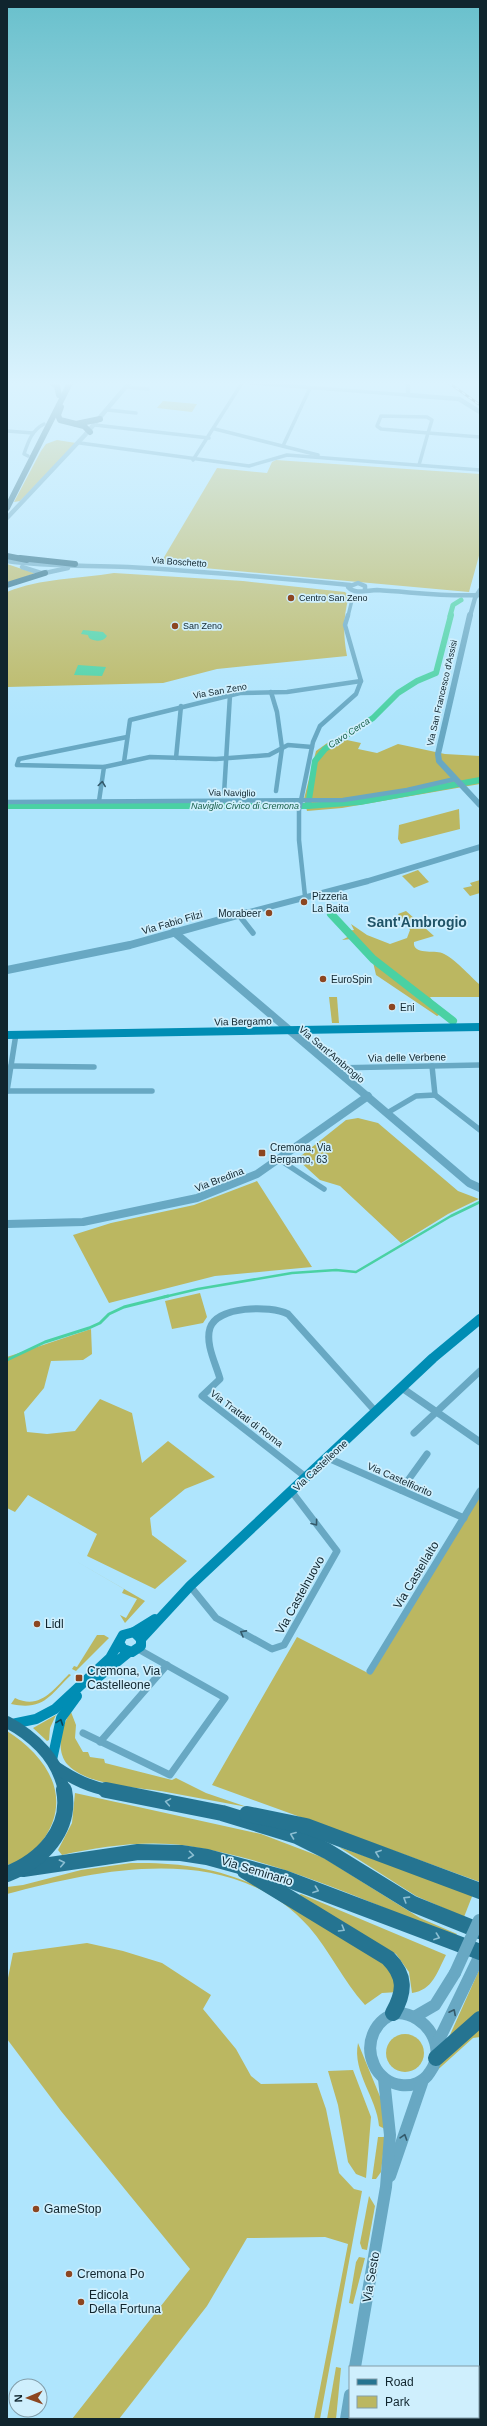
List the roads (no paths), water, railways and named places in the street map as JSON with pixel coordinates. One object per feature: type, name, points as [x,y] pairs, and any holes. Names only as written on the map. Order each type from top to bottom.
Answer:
[{"type":"highway","points":[[7,508],[13,496]]},
{"type":"highway","points":[[7,556],[75,564]]},
{"type":"highway","points":[[20,558],[45,564]]},
{"type":"highway","points":[[7,585],[45,573]]},
{"type":"main road","name":"Via Bergamo","points":[[7,1034],[480,1027]]},
{"type":"main road","name":"Via Castelleone","points":[[55,1764],[61,1718],[71,1703],[135,1643],[190,1586],[402,1388],[480,1319]]},
{"type":"main road","name":"Via Castelleone","points":[[10,1723],[36,1719],[55,1709],[110,1658],[120,1644],[123,1635],[135,1643]]},
{"type":"main road","points":[[120,1644],[123,1649],[135,1643]]},
{"type":"main road","name":"Via Seminario","points":[[10,1723],[33,1741],[55,1764],[77,1781],[94,1788],[216,1811],[262,1823],[298,1837],[352,1864],[417,1906],[480,1923]]},
{"type":"main road","name":"Via Seminario","points":[[23,1869],[42,1857],[57,1835],[62,1820],[64,1789],[55,1764]]},
{"type":"main road","points":[[216,1811],[262,1816],[306,1826],[480,1891]]},
{"type":"main road","name":"Via Seminario","points":[[7,1874],[23,1869],[112,1854],[155,1852],[191,1854],[223,1860],[281,1877],[480,1952]]},
{"type":"main road","points":[[223,1860],[256,1877],[380,1951],[394,1961],[398,1967],[403,1983],[403,1994],[393,2013]]},
{"type":"main road","points":[[436,2052],[480,2019]]},
{"type":"street","points":[[7,518],[27,496]]},
{"type":"street","points":[[7,562],[45,573],[51,568],[45,564]]},
{"type":"street","name":"Via Boschetto","points":[[7,562],[75,564],[194,571],[328,585],[351,591]]},
{"type":"street","name":"Via Boschetto","points":[[45,573],[72,567],[89,567],[235,577],[351,591],[363,589],[442,595],[479,593]]},
{"type":"street","points":[[305,896],[299,840],[300,801],[312,747],[320,726],[356,694],[361,681],[345,625],[351,591],[363,589]]},
{"type":"street","name":"Via San Francesco d'Assisi","points":[[479,593],[438,746],[439,760],[480,805]]},
{"type":"street","name":"Via San Zeno","points":[[127,737],[130,720],[181,706],[230,696],[361,681]]},
{"type":"street","points":[[271,692],[277,712],[282,748],[276,791]]},
{"type":"street","points":[[224,794],[230,696]]},
{"type":"street","points":[[176,758],[181,706]]},
{"type":"street","points":[[124,762],[127,737],[19,759],[17,766],[104,767],[150,757],[216,759],[226,757],[269,755],[288,745],[312,747]]},
{"type":"street","points":[[99,801],[104,767]]},
{"type":"street","name":"Via Naviglio","points":[[7,802],[315,801],[370,797],[455,779]]},
{"type":"street","name":"Via Fabio Filzi","points":[[7,970],[130,945],[238,914],[368,881],[480,847]]},
{"type":"street","points":[[238,914],[253,933]]},
{"type":"street","name":"Via Sant'Ambrogio","points":[[174,932],[469,1183],[479,1187]]},
{"type":"street","points":[[16,1034],[7,1091],[152,1091]]},
{"type":"street","points":[[11,1066],[94,1067]]},
{"type":"street","points":[[432,1066],[436,1095]]},
{"type":"street","name":"Via delle Verbene","points":[[334,1068],[479,1066]]},
{"type":"street","points":[[387,1113],[416,1096],[436,1095],[480,1130]]},
{"type":"street","name":"Via Bredina","points":[[7,1224],[54,1224],[84,1222],[197,1198],[257,1174],[280,1160],[368,1096]]},
{"type":"street","points":[[280,1160],[324,1189]]},
{"type":"street","name":"Via Trattati di Roma","points":[[307,1478],[202,1396],[220,1379],[209,1336],[208,1326],[213,1320],[219,1316],[269,1307],[280,1309],[288,1314],[376,1412]]},
{"type":"street","points":[[414,1433],[480,1371]]},
{"type":"street","points":[[402,1388],[436,1413],[480,1442]]},
{"type":"street","points":[[401,1490],[427,1454]]},
{"type":"street","name":"Via Castelfiorito","points":[[328,1458],[464,1518]]},
{"type":"street","name":"Via Castellalto","points":[[370,1671],[480,1491]]},
{"type":"street","name":"Via Castelnuovo","points":[[190,1586],[216,1618],[272,1649],[277,1649],[284,1645],[337,1551],[292,1492]]},
{"type":"street","points":[[83,1733],[170,1775],[225,1698],[167,1665],[135,1643]]},
{"type":"street","points":[[100,1742],[167,1665]]},
{"type":"street","points":[[416,2016],[424,2014],[434,2007],[455,1972],[480,1923]]},
{"type":"street","name":"Via Sesto","points":[[386,2187],[422,2083],[433,2070],[436,2052],[480,1956]]},
{"type":"street","points":[[393,2013],[404,2012],[416,2016],[425,2023],[432,2034],[436,2052]]},
{"type":"street","name":"Via Sesto","points":[[355,2366],[386,2187],[390,2135],[384,2079],[372,2059],[371,2037],[382,2020],[393,2013]]},
{"type":"street","points":[[384,2079],[403,2088],[413,2087],[422,2083]]},
{"type":"street","points":[[346,2419],[349,2401]]},
{"type":"waterway","name":"Cavo Cerca","points":[[450,616],[453,605],[461,600]]},
{"type":"waterway","name":"Cavo Cerca","points":[[308,806],[315,761],[325,749],[373,718],[398,693],[417,681],[436,673],[451,615]]},
{"type":"waterway","name":"Naviglio Civico di Cremona","points":[[308,806],[360,802],[480,780]]},
{"type":"waterway","name":"Naviglio Civico di Cremona","points":[[7,806],[308,806]]},
{"type":"waterway","points":[[331,914],[373,959],[453,1021]]},
{"type":"waterway","points":[[164,1297],[198,1289],[292,1273],[336,1270],[356,1272],[451,1216],[480,1202]]},
{"type":"waterway","points":[[164,1297],[168,1296]]},
{"type":"waterway","points":[[7,1360],[45,1342],[89,1328],[100,1323],[109,1314],[124,1307],[164,1297]]},
{"type":"place","name":"Centro San Zeno","points":[[291,598]]},
{"type":"place","name":"San Zeno","points":[[175,626]]},
{"type":"place","name":"Pizzeria La Baita","points":[[304,902]]},
{"type":"place","name":"Morabeer","points":[[269,913]]},
{"type":"place","name":"EuroSpin","points":[[323,979]]},
{"type":"place","name":"Eni","points":[[392,1007]]},
{"type":"place","name":"Cremona, Via Bergamo, 63","points":[[262,1153]]},
{"type":"place","name":"Lidl","points":[[37,1624]]},
{"type":"place","name":"Cremona, Via Castelleone","points":[[79,1678]]},
{"type":"place","name":"GameStop","points":[[36,2209]]},
{"type":"place","name":"Cremona Po","points":[[69,2274]]},
{"type":"place","name":"Edicola Della Fortuna","points":[[81,2302]]},
{"type":"district","name":"Sant'Ambrogio","points":[[417,922]]}]
